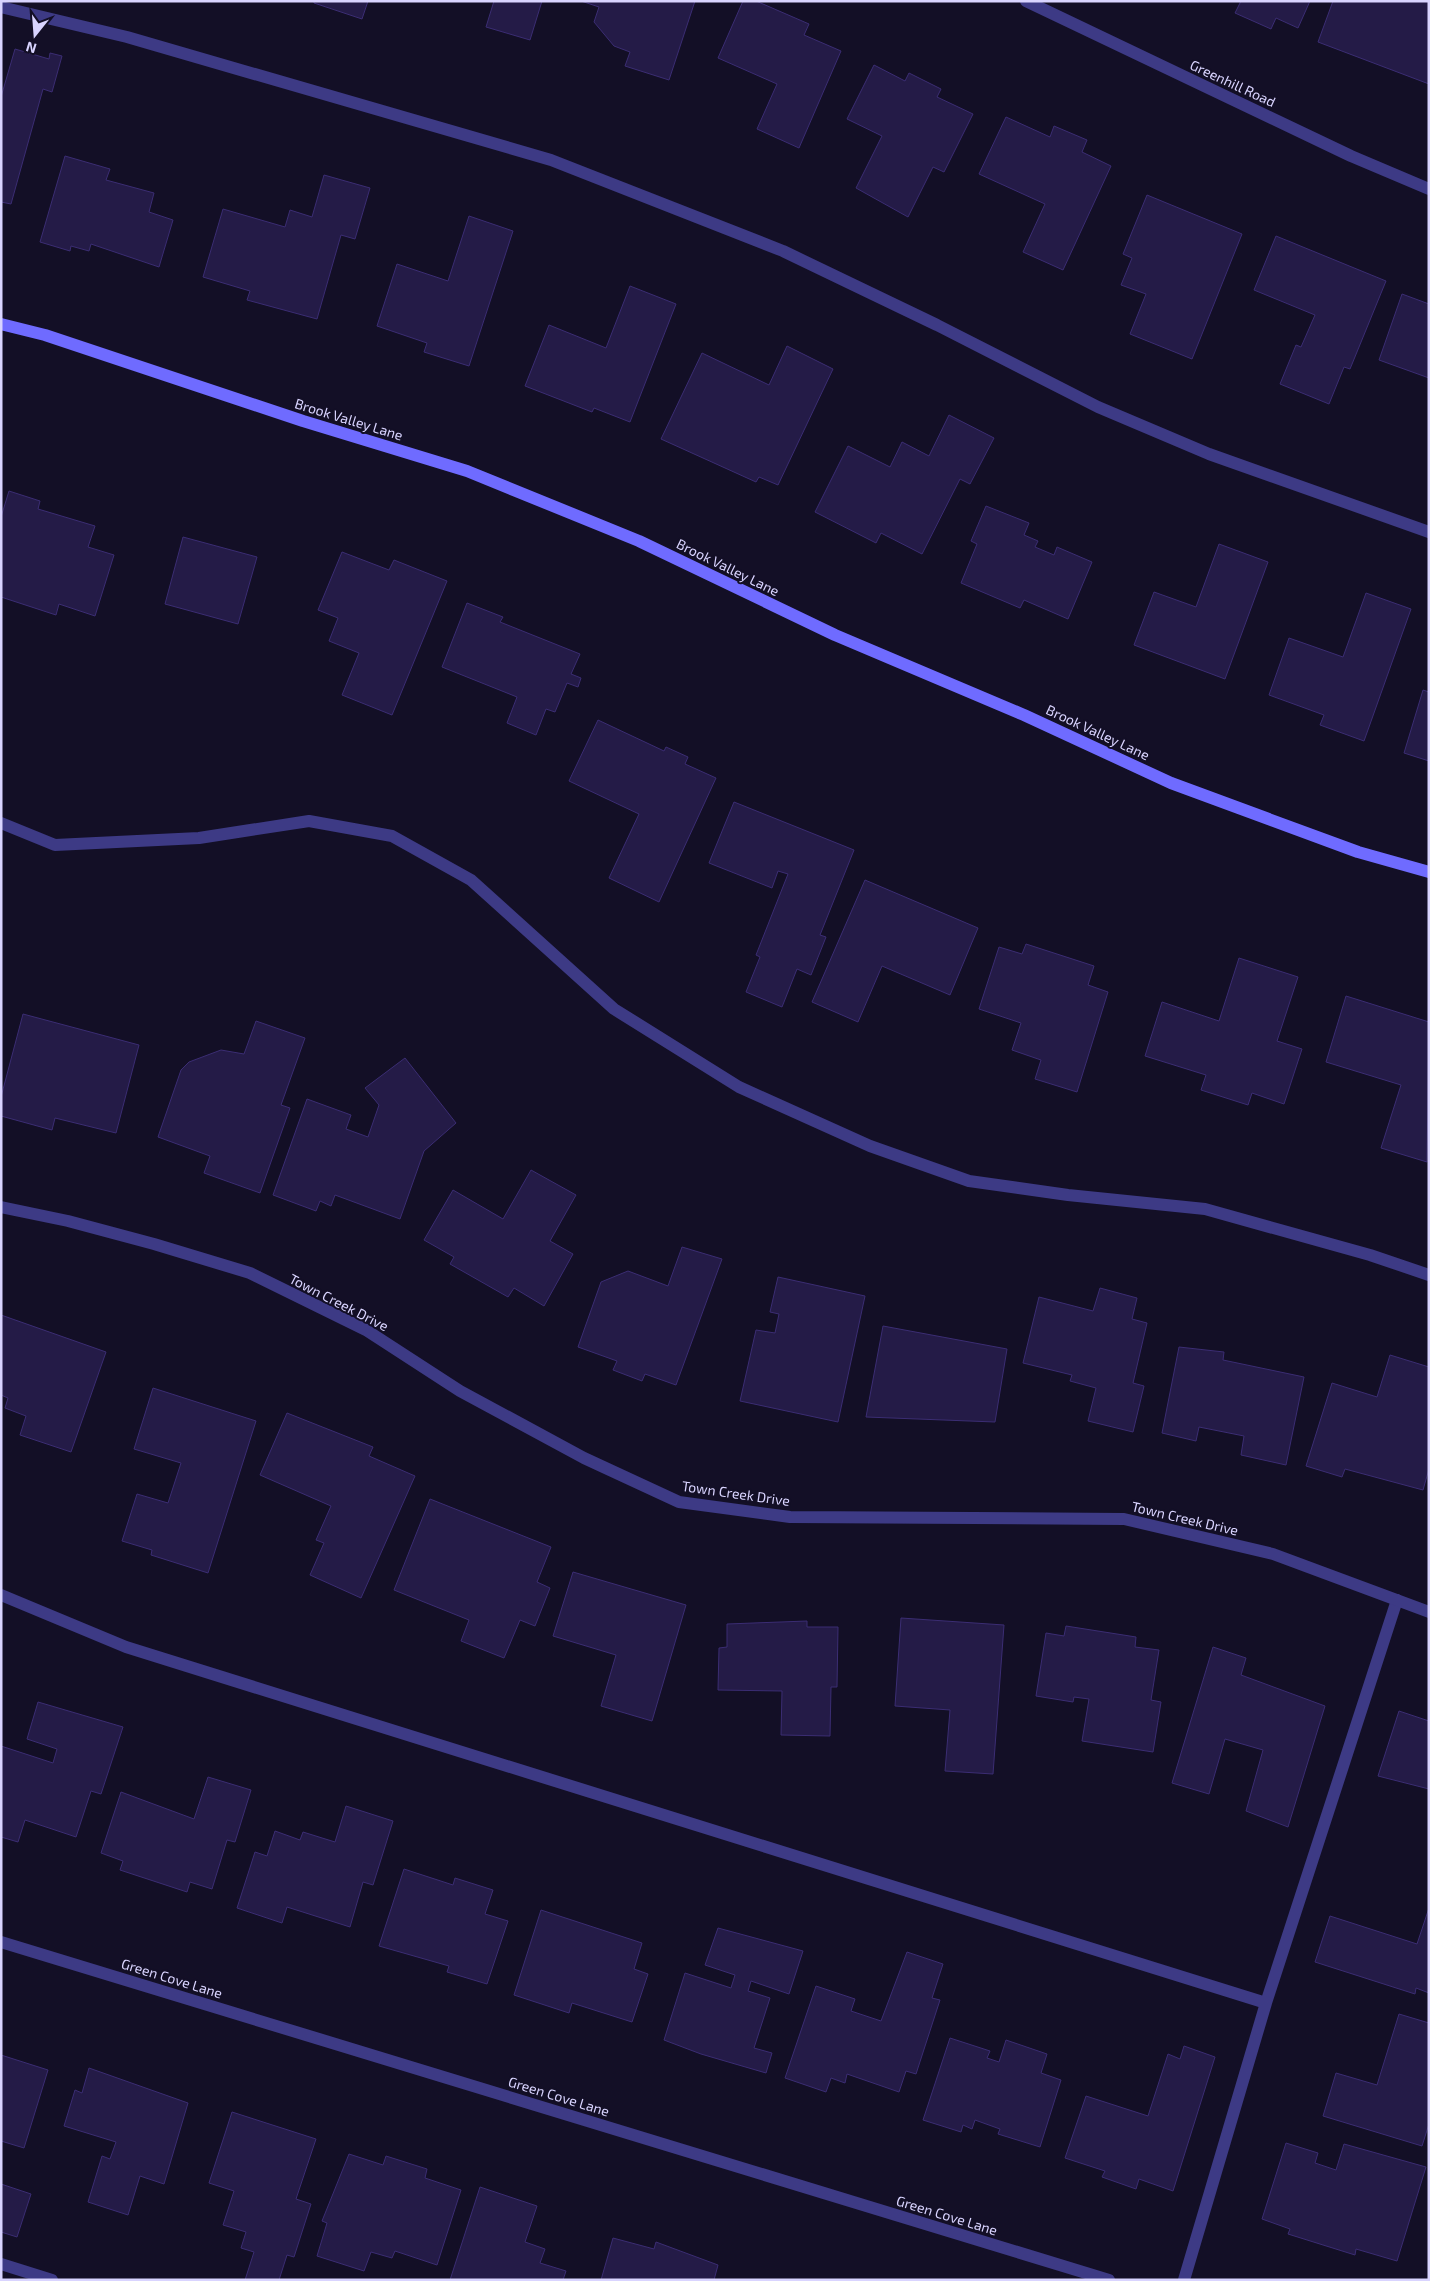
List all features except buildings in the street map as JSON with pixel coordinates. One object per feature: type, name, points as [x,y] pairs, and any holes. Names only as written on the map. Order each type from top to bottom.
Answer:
[{"type":"street","name":"Greenhill Road","points":[[1026,1],[1352,156],[1429,189]]},
{"type":"street","points":[[1,7],[127,37],[551,160],[783,251],[937,325],[1098,407],[1200,451],[1429,532]]},
{"type":"street","name":"Brook Valley Lane","points":[[1,324],[45,335],[303,421],[467,471],[639,541],[835,635],[1024,715],[1172,784],[1358,852],[1429,872]]},
{"type":"street","points":[[1,823],[55,845],[199,838],[309,821],[392,836],[471,880],[614,1009],[739,1087],[870,1146],[969,1181],[1068,1195],[1205,1208],[1370,1255],[1429,1276]]},
{"type":"street","name":"Town Creek Drive","points":[[1,1207],[68,1221],[250,1273],[366,1330],[460,1391],[584,1458],[679,1502],[790,1517],[1124,1519],[1273,1554],[1429,1612]]},
{"type":"street","points":[[1,1595],[126,1647],[1266,2004]]},
{"type":"street","points":[[1184,2280],[1266,2004],[1396,1600]]},
{"type":"street","name":"Green Cove Lane","points":[[1,1942],[1109,2280]]},
{"type":"street","points":[[1,2264],[52,2280]]}]
